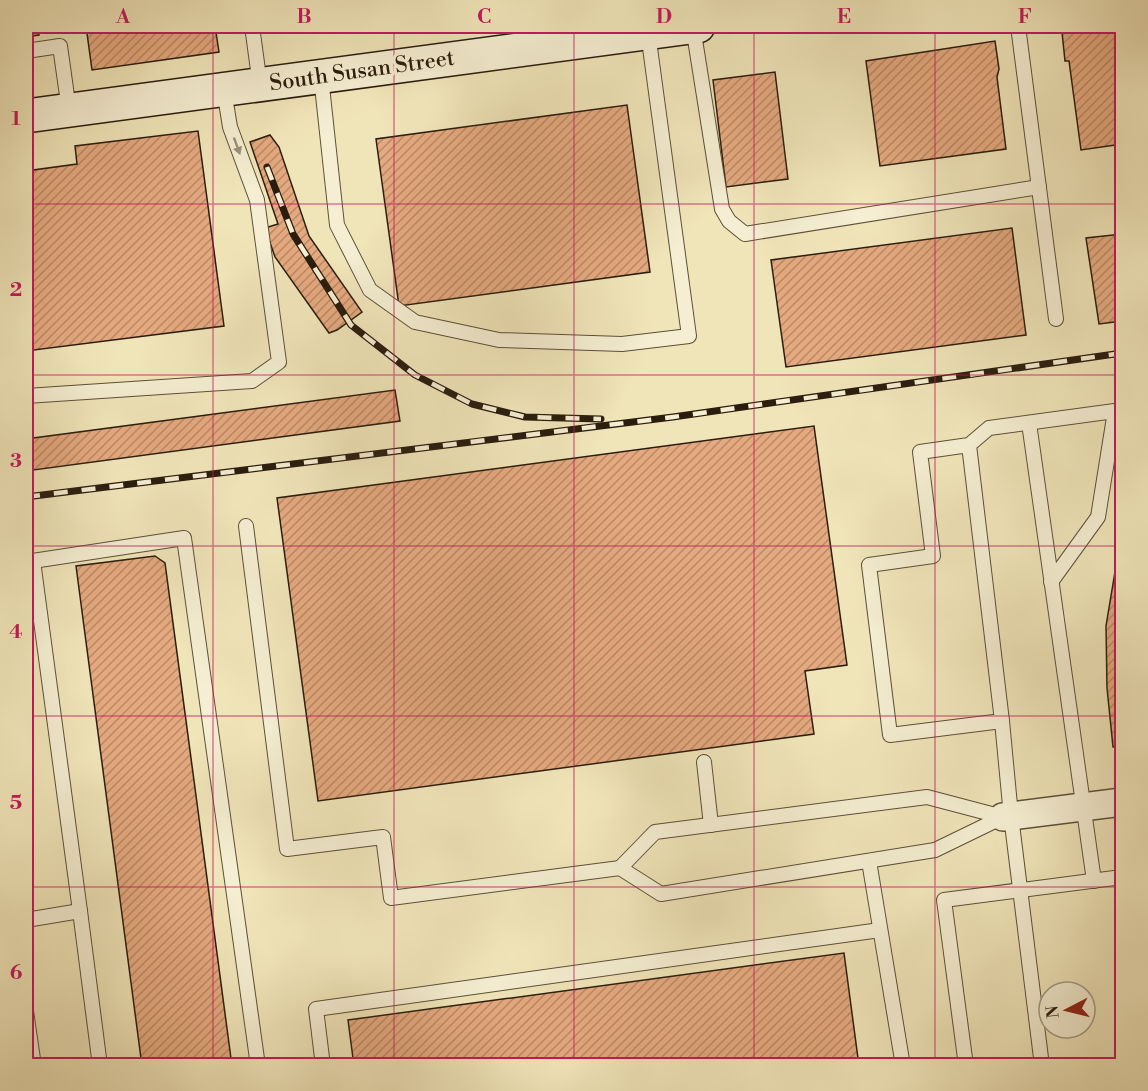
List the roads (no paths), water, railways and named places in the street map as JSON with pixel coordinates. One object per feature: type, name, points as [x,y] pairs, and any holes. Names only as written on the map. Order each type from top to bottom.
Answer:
[{"type":"street","name":"South Susan Street","points":[[26,116],[321,77],[531,37],[648,33],[698,26]]},
{"type":"street","points":[[1007,816],[1122,802]]},
{"type":"lane","points":[[252,26],[260,85]]},
{"type":"lane","points":[[693,26],[722,209],[729,221],[745,234],[1039,187]]},
{"type":"lane","points":[[1018,26],[1056,319]]},
{"type":"lane","points":[[321,77],[338,225],[370,290],[379,297],[415,322],[499,340],[622,344],[689,336],[648,33]]},
{"type":"lane","points":[[26,51],[60,46],[69,110]]},
{"type":"lane","points":[[26,396],[252,381],[279,362],[257,200],[230,127],[224,90]]},
{"type":"lane","points":[[1002,721],[890,735],[869,565],[933,556],[920,452],[969,445],[989,428],[1119,411],[1098,517],[1051,582]]},
{"type":"lane","points":[[1029,423],[1094,881]]},
{"type":"lane","points":[[969,445],[1002,721],[1007,816],[1021,890],[1042,1065]]},
{"type":"lane","points":[[246,526],[287,849],[383,837],[391,898],[620,868],[655,832],[927,798],[1007,816]]},
{"type":"lane","points":[[100,1065],[29,561],[184,538],[258,1065]]},
{"type":"lane","points":[[704,762],[711,825]]},
{"type":"lane","points":[[620,868],[661,894],[935,850],[1007,816]]},
{"type":"lane","points":[[869,861],[903,1065]]},
{"type":"lane","points":[[966,1065],[944,900],[1122,877]]},
{"type":"lane","points":[[26,920],[80,912]]},
{"type":"lane","points":[[323,1065],[316,1009],[880,930]]},
{"type":"lane","points":[[26,1011],[33,1065]]},
{"type":"railway","points":[[267,167],[293,234],[351,325],[415,375],[472,404],[525,417],[601,419]]},
{"type":"railway","points":[[26,497],[673,417],[1122,353]]}]
